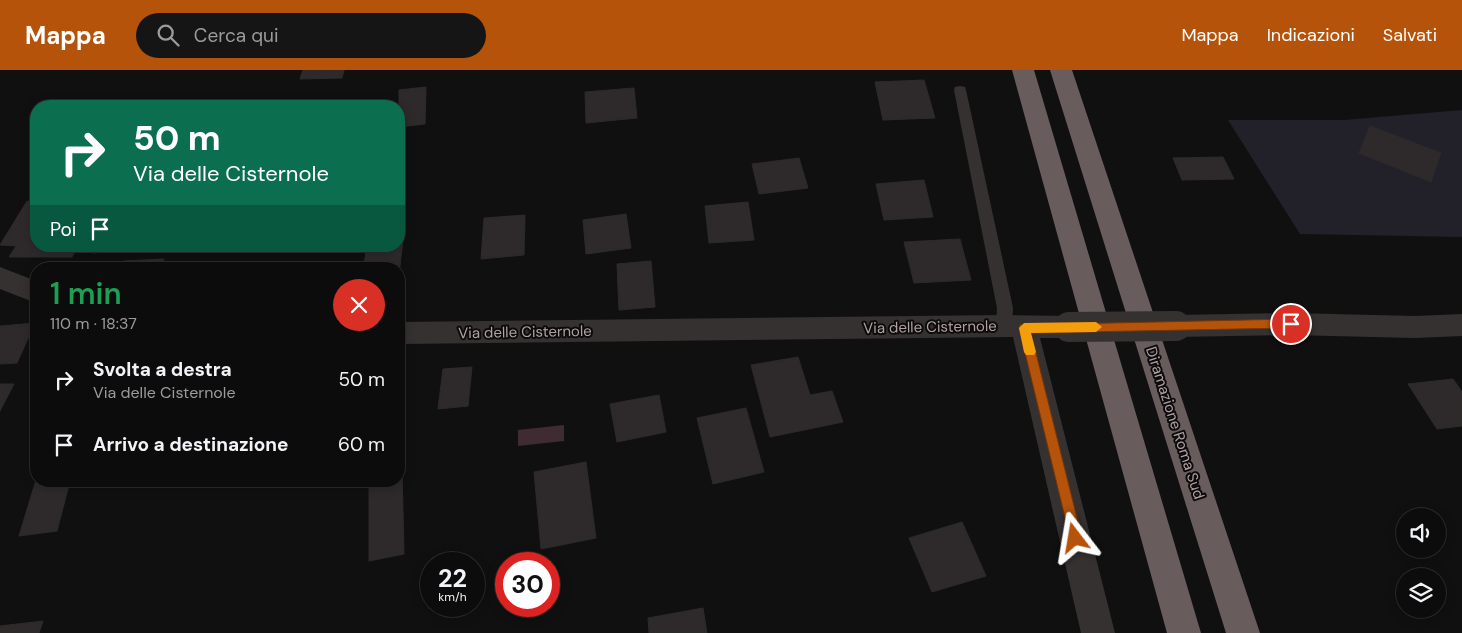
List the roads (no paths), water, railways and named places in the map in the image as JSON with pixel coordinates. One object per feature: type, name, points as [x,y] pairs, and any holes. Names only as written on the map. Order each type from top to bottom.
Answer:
[{"type":"highway","points":[[1023,70],[1184,633]]},
{"type":"highway","name":"Diramazione Roma Sud","points":[[1061,70],[1244,633]]},
{"type":"street","points":[[0,277],[30,290]]},
{"type":"street","name":"Via delle Cisternole","points":[[405,333],[1291,324],[1415,327],[1462,326]]},
{"type":"street","points":[[1014,327],[1098,633]]},
{"type":"lane","points":[[960,90],[1005,308],[1014,327]]}]
